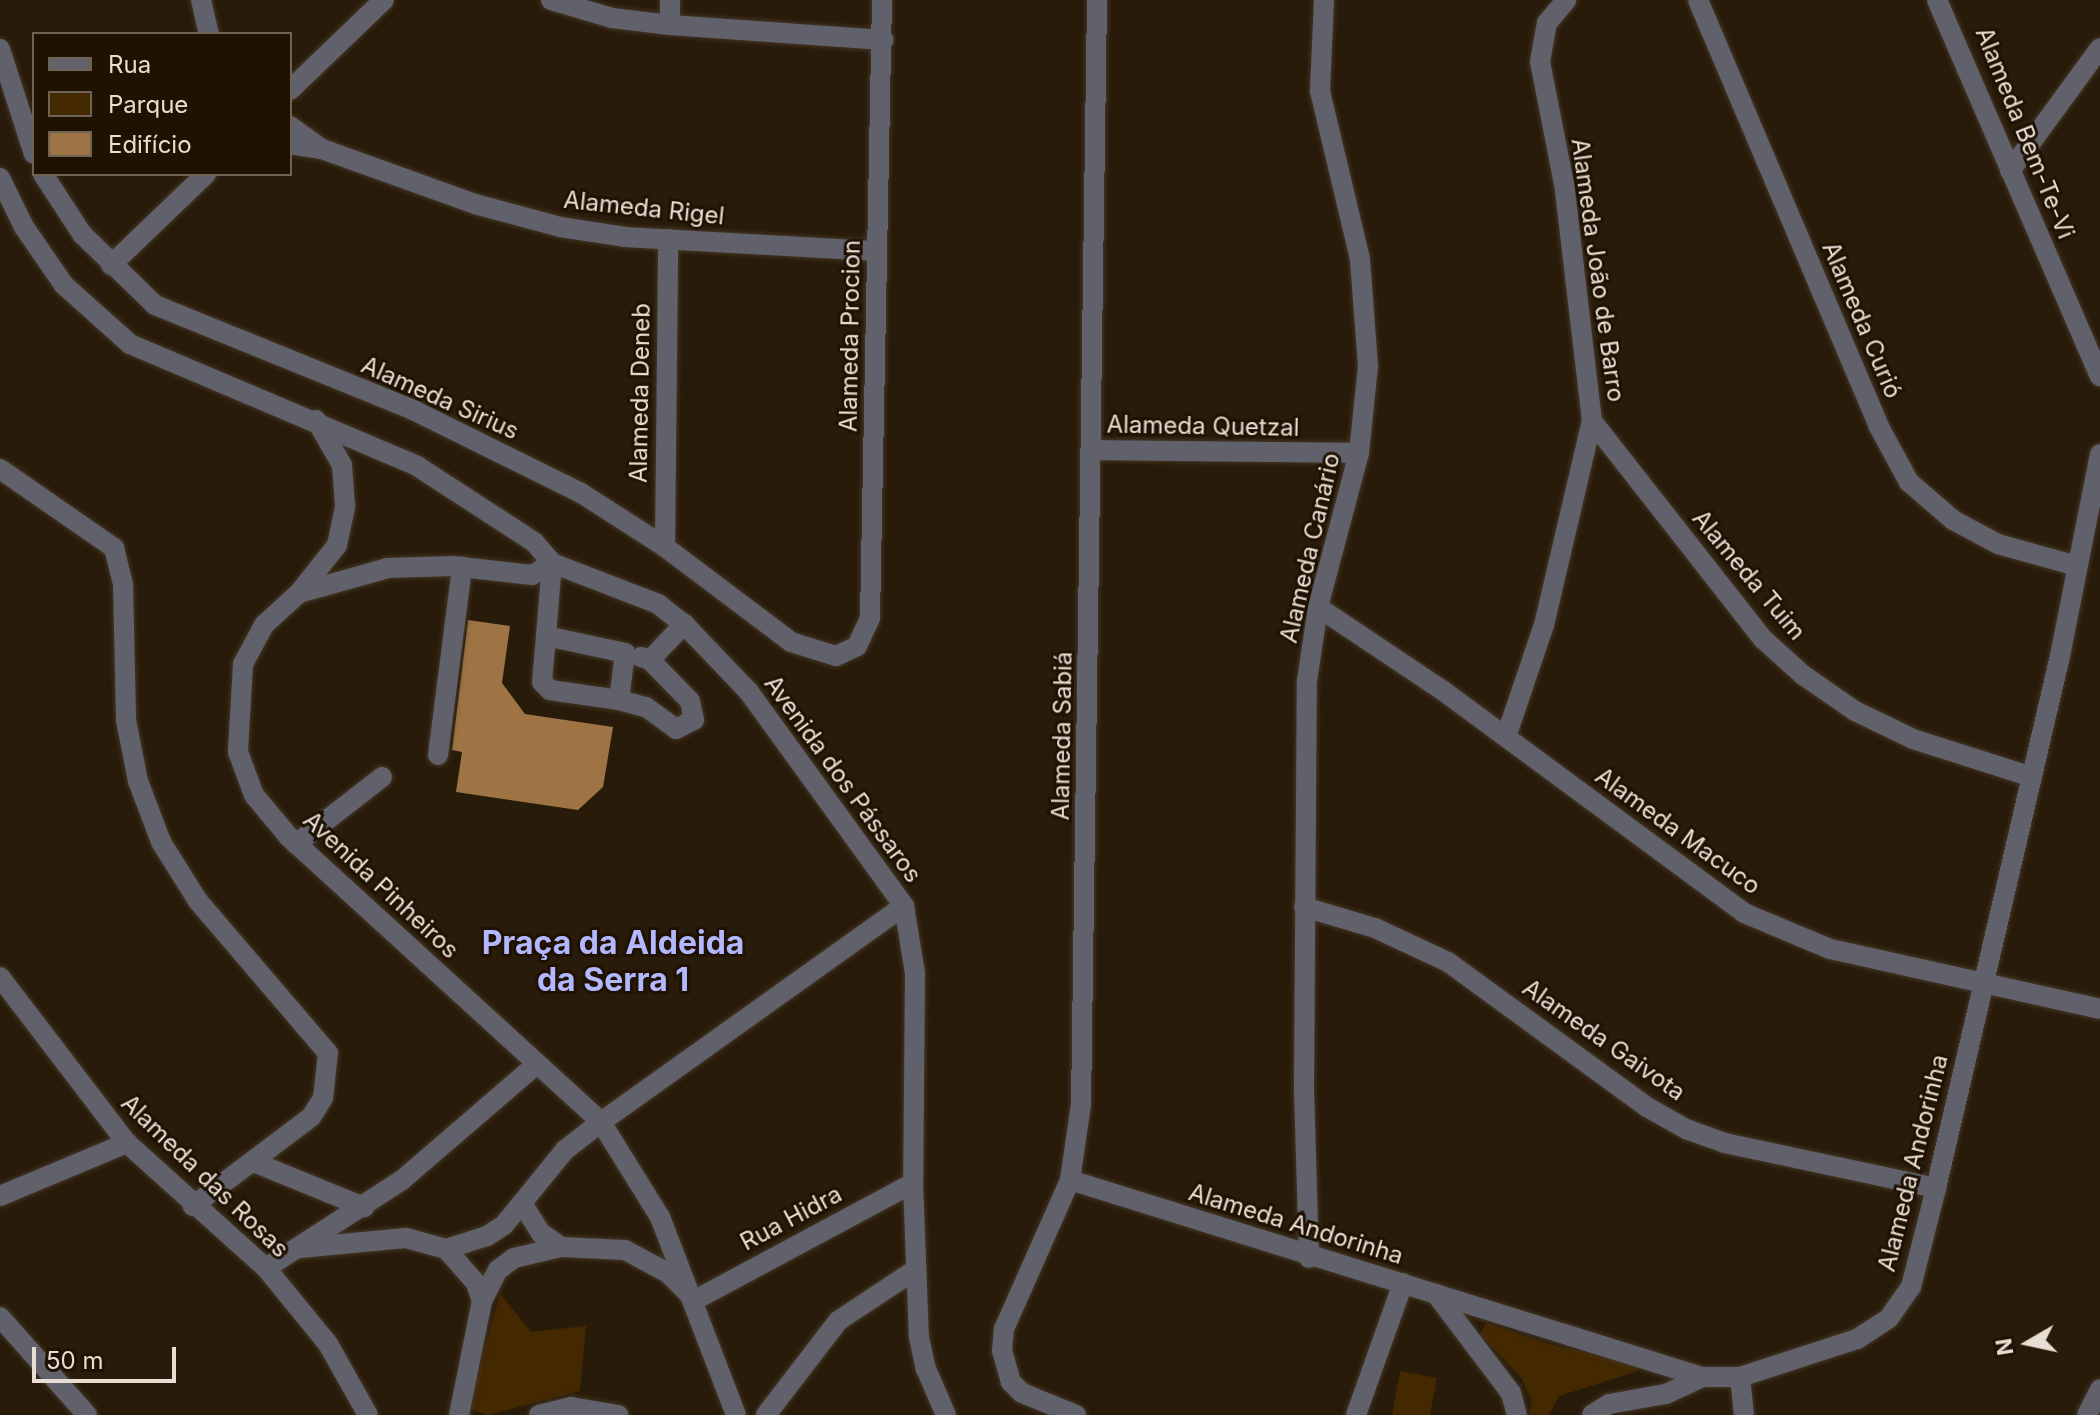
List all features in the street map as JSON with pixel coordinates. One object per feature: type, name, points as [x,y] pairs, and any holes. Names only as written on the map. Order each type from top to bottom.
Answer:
[{"type":"street","points":[[201,0],[209,32]]},
{"type":"street","points":[[297,86],[384,0]]},
{"type":"street","points":[[551,0],[612,18],[670,25],[883,40]]},
{"type":"street","points":[[670,0],[670,25]]},
{"type":"street","name":"Alameda Procion","points":[[836,656],[857,646],[870,618],[882,0]]},
{"type":"street","name":"Alameda Sabiá","points":[[1076,1415],[1022,1393],[1011,1382],[1002,1351],[1004,1329],[1070,1180],[1081,1105],[1094,450],[1097,0]]},
{"type":"street","name":"Alameda Canário","points":[[1309,1258],[1304,907],[1307,681],[1318,607],[1359,453],[1366,413],[1367,313],[1360,259],[1320,91],[1324,0]]},
{"type":"street","name":"Alameda João de Barro","points":[[1506,737],[1544,625],[1592,421],[1564,184],[1540,62],[1547,23],[1566,0]]},
{"type":"street","name":"Alameda Curió","points":[[1698,0],[1878,425],[1909,482],[1953,520],[1998,544],[2077,566]]},
{"type":"street","name":"Alameda Bem-Te-Vi","points":[[1937,0],[2100,376]]},
{"type":"street","points":[[2010,171],[2100,48]]},
{"type":"street","points":[[0,49],[32,148]]},
{"type":"street","name":"Alameda Rigel","points":[[292,127],[322,149]]},
{"type":"street","name":"Alameda Rigel","points":[[292,144],[322,149],[519,218],[668,239],[877,251]]},
{"type":"street","name":"Alameda Sirius","points":[[44,176],[82,234],[155,305],[413,410],[581,493],[665,547],[791,642],[836,656]]},
{"type":"street","points":[[111,265],[204,176]]},
{"type":"street","name":"Avenida dos Pássaros","points":[[0,178],[24,227],[64,285],[101,323],[157,359],[316,420],[451,486],[534,542],[552,563],[640,593],[684,624],[749,692],[904,906],[915,973],[913,1183],[919,1337],[926,1369],[946,1415]]},
{"type":"street","name":"Alameda Deneb","points":[[665,547],[668,239]]},
{"type":"street","name":"Avenida Pinheiros","points":[[316,420],[342,465],[345,506],[337,545],[299,593],[264,625],[243,664],[237,715],[238,752],[254,795],[296,844],[601,1122],[660,1217],[695,1300]]},
{"type":"street","name":"Alameda Tuim","points":[[1592,421],[1763,639],[1803,675],[1855,711],[1913,739],[2032,777]]},
{"type":"street","name":"Alameda Quetzal","points":[[1094,450],[1359,453]]},
{"type":"street","name":"Alameda Andorinha","points":[[1070,1180],[1309,1258],[1403,1283],[1506,1320],[1659,1360],[1702,1377],[1740,1377],[1857,1339],[1889,1318],[1911,1287],[1936,1188],[2032,777],[2100,454]]},
{"type":"street","points":[[0,469],[114,548],[122,572],[126,720],[138,781],[161,842],[198,901],[306,1021],[328,1053],[323,1098],[311,1117],[256,1163],[193,1206]]},
{"type":"street","points":[[438,755],[457,567],[532,575],[552,563]]},
{"type":"street","points":[[546,636],[650,660],[690,701],[694,720],[676,729],[646,707],[545,688],[546,636],[552,563]]},
{"type":"street","name":"Avenida Pinheiros","points":[[299,593],[388,568],[457,567]]},
{"type":"street","name":"Alameda Macuco","points":[[1318,607],[1506,737],[1744,913],[1830,949],[2100,1009]]},
{"type":"street","points":[[650,660],[684,624]]},
{"type":"street","points":[[619,700],[625,653]]},
{"type":"street","points":[[296,844],[382,777]]},
{"type":"street","points":[[300,1248],[406,1238],[446,1249],[487,1236],[522,1203],[565,1150],[904,906]]},
{"type":"street","name":"Alameda Gaivota","points":[[1304,907],[1397,936],[1448,962],[1647,1107],[1686,1129],[1725,1143],[1936,1188]]},
{"type":"street","name":"Alameda das Rosas","points":[[0,977],[127,1143],[193,1206],[266,1268],[328,1344],[368,1415]]},
{"type":"street","points":[[266,1268],[364,1207],[537,1064]]},
{"type":"street","points":[[0,1196],[127,1143]]},
{"type":"street","points":[[256,1163],[364,1207]]},
{"type":"street","name":"Rua Hidra","points":[[695,1300],[913,1183]]},
{"type":"street","points":[[522,1203],[541,1233],[561,1247]]},
{"type":"street","points":[[459,1415],[482,1301],[498,1270],[514,1258],[561,1247],[625,1250],[668,1273],[695,1300],[736,1415]]},
{"type":"street","points":[[446,1249],[476,1283],[482,1301]]},
{"type":"street","points":[[766,1415],[838,1321],[915,1270]]},
{"type":"street","points":[[1356,1415],[1403,1283]]},
{"type":"street","points":[[1436,1294],[1506,1386],[1517,1415]]},
{"type":"street","points":[[0,1317],[75,1414]]},
{"type":"street","points":[[1659,1360],[1666,1394]]},
{"type":"street","points":[[1592,1415],[1609,1404],[1666,1394],[1702,1377]]},
{"type":"street","points":[[1740,1377],[1744,1415]]},
{"type":"street","points":[[2087,1415],[2100,1389]]},
{"type":"street","points":[[539,1415],[571,1407],[618,1415]]},
{"type":"green space","points":[[500,1294],[531,1332],[586,1326],[580,1391],[488,1415],[468,1408]]},
{"type":"green space","points":[[1486,1323],[1559,1347],[1634,1360],[1638,1371],[1559,1396],[1549,1415],[1530,1415],[1531,1400],[1522,1379],[1480,1334]]},
{"type":"green space","points":[[1400,1371],[1437,1378],[1430,1415],[1392,1415]]},
{"type":"building","points":[[468,620],[510,626],[502,683],[525,714],[613,727],[603,787],[578,810],[456,792],[462,752],[452,750]]},
{"type":"district","name":"Praça da Aldeida da Serra 1","points":[[613,962]]}]
